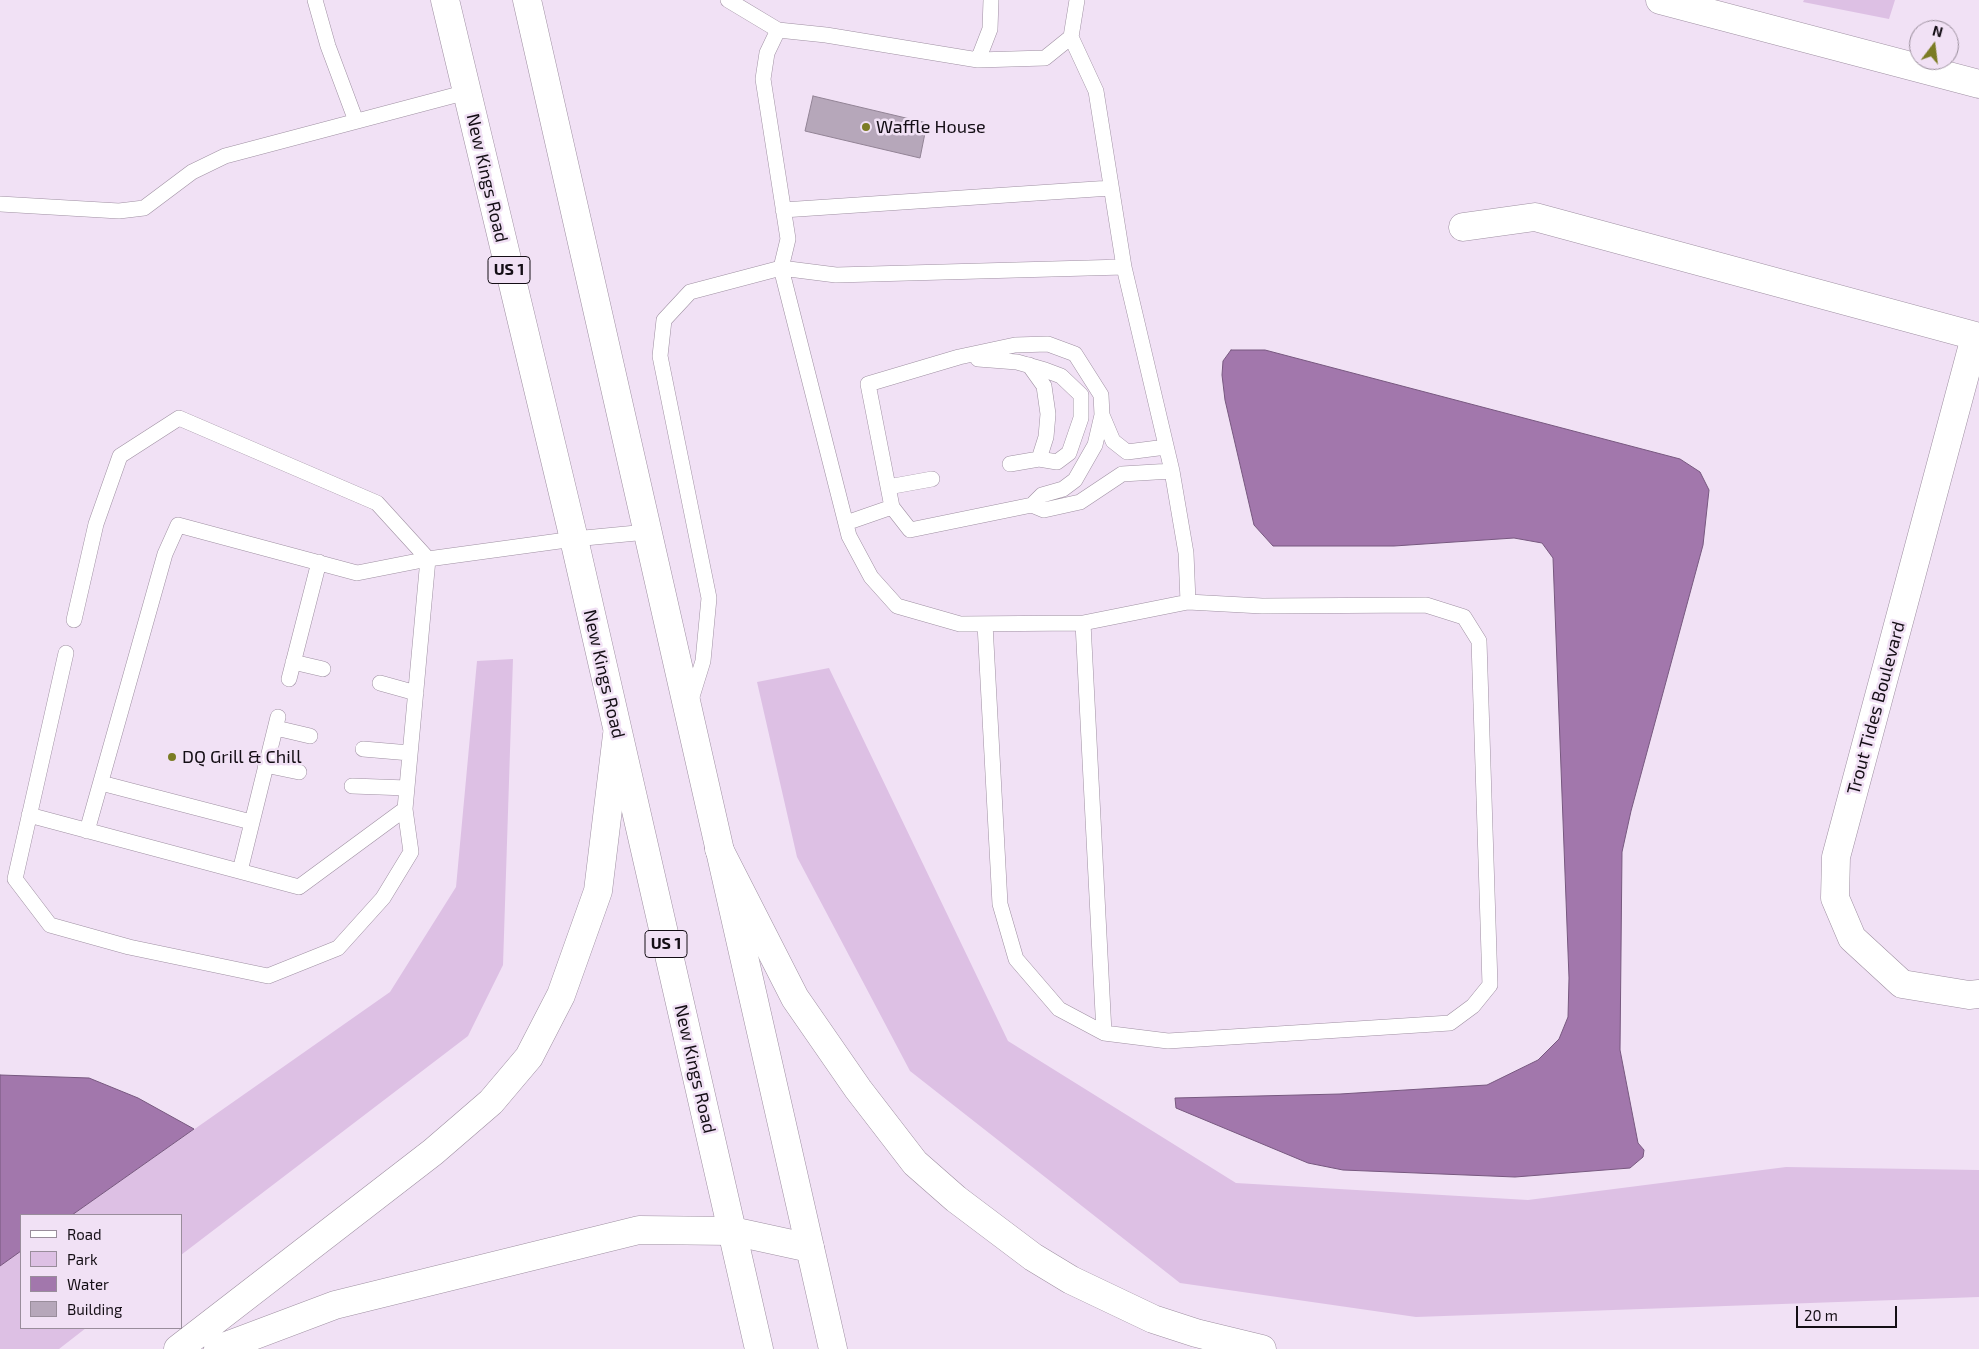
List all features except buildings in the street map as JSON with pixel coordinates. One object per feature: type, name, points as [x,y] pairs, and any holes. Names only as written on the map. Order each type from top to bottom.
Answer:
[{"type":"main road","name":"New Kings Road","points":[[445,0],[574,539],[617,735],[759,1349]]},
{"type":"main road","points":[[527,0],[833,1349]]},
{"type":"main road","points":[[1660,0],[1979,84]]},
{"type":"main road","points":[[1463,227],[1535,217],[1977,337]]},
{"type":"main road","name":"Trout Tides Boulevard","points":[[1977,337],[1836,857],[1835,898],[1852,938],[1902,984],[1969,995],[1979,994]]},
{"type":"main road","points":[[178,1349],[433,1152],[491,1102],[529,1057],[561,995],[598,891],[617,735]]},
{"type":"main road","points":[[719,849],[795,998],[858,1090],[915,1163],[956,1199],[1033,1257],[1071,1280],[1153,1319],[1196,1333],[1262,1349]]},
{"type":"main road","points":[[218,1349],[335,1305],[639,1230],[732,1231],[810,1248]]},
{"type":"lane","points":[[315,0],[328,46],[356,121]]},
{"type":"lane","points":[[728,0],[778,30],[826,35],[978,60],[1045,58],[1071,37]]},
{"type":"lane","points":[[978,60],[990,29],[992,0]]},
{"type":"lane","points":[[1077,0],[1071,37],[1096,91],[1124,266],[1172,471],[1186,553],[1188,602]]},
{"type":"lane","points":[[778,30],[767,53],[763,79],[788,239],[781,268],[849,536],[871,577],[897,606],[960,624],[1083,623],[1188,602],[1262,606],[1426,605],[1464,618],[1479,641],[1490,986],[1474,1006],[1450,1022],[1168,1041],[1104,1033],[1059,1009],[1016,959],[1000,904],[985,624]]},
{"type":"lane","points":[[0,204],[119,211],[144,208],[192,172],[225,156],[467,92]]},
{"type":"lane","points":[[783,210],[1111,188]]},
{"type":"lane","points":[[688,711],[703,661],[709,598],[660,356],[664,320],[690,292],[781,268],[836,276],[1124,266]]},
{"type":"lane","points":[[1048,344],[1075,354],[1101,395],[1102,415],[1095,445],[1075,480],[1063,489],[1042,495],[1032,505],[910,530],[892,507],[868,384],[959,357],[1015,346],[1048,344]]},
{"type":"lane","points":[[959,357],[1017,362],[1029,365],[1061,376],[1082,395],[1081,418],[1069,453],[1057,462],[1039,459],[1010,464]]},
{"type":"lane","points":[[1029,365],[1044,386],[1048,414],[1046,438],[1039,459]]},
{"type":"lane","points":[[1102,415],[1113,441],[1128,452],[1166,446]]},
{"type":"lane","points":[[66,653],[15,879],[50,925],[129,947],[268,976],[338,948],[383,898],[411,852],[405,809],[428,559],[376,504],[179,418],[120,456],[96,524],[74,620]]},
{"type":"lane","points":[[1032,505],[1044,510],[1080,502],[1122,474],[1172,471]]},
{"type":"lane","points":[[888,487],[932,479]]},
{"type":"lane","points":[[846,523],[892,507]]},
{"type":"lane","points":[[87,831],[164,554],[178,525],[358,573],[428,559],[574,539],[647,532]]},
{"type":"lane","points":[[289,679],[319,562]]},
{"type":"lane","points":[[1083,623],[1104,1033]]},
{"type":"lane","points":[[293,662],[322,669]]},
{"type":"lane","points":[[380,683],[416,693]]},
{"type":"lane","points":[[240,871],[277,722],[310,736]]},
{"type":"lane","points":[[363,749],[410,753]]},
{"type":"lane","points":[[265,765],[299,772]]},
{"type":"lane","points":[[101,782],[252,822]]},
{"type":"lane","points":[[352,786],[407,788]]},
{"type":"lane","points":[[28,815],[299,887],[405,809]]},
{"type":"green space","points":[[1804,0],[1895,0],[1889,19],[1803,2]]},
{"type":"green space","points":[[513,659],[503,965],[468,1036],[182,1254],[182,1214],[73,1214],[390,992],[456,887],[477,661]]},
{"type":"green space","points":[[829,668],[1008,1041],[1236,1183],[1528,1200],[1786,1167],[1979,1170],[1979,1297],[1416,1317],[1180,1283],[910,1071],[797,857],[757,682]]},
{"type":"green space","points":[[20,1252],[20,1329],[85,1329],[59,1349],[0,1349],[0,1266]]},
{"type":"water","points":[[1231,350],[1265,350],[1680,459],[1700,472],[1709,490],[1703,545],[1631,811],[1622,852],[1620,1050],[1638,1143],[1644,1150],[1643,1157],[1630,1168],[1515,1177],[1343,1170],[1308,1163],[1176,1108],[1175,1098],[1340,1094],[1487,1085],[1538,1060],[1559,1039],[1568,1017],[1569,978],[1553,558],[1542,543],[1514,538],[1394,546],[1273,546],[1254,525],[1225,400],[1222,375],[1223,361]]},
{"type":"water","points":[[0,1075],[89,1078],[138,1098],[194,1129],[73,1214],[20,1214],[20,1252],[0,1266]]},
{"type":"place","name":"Waffle House","points":[[866,127]]},
{"type":"place","name":"DQ Grill & Chill","points":[[172,757]]}]
